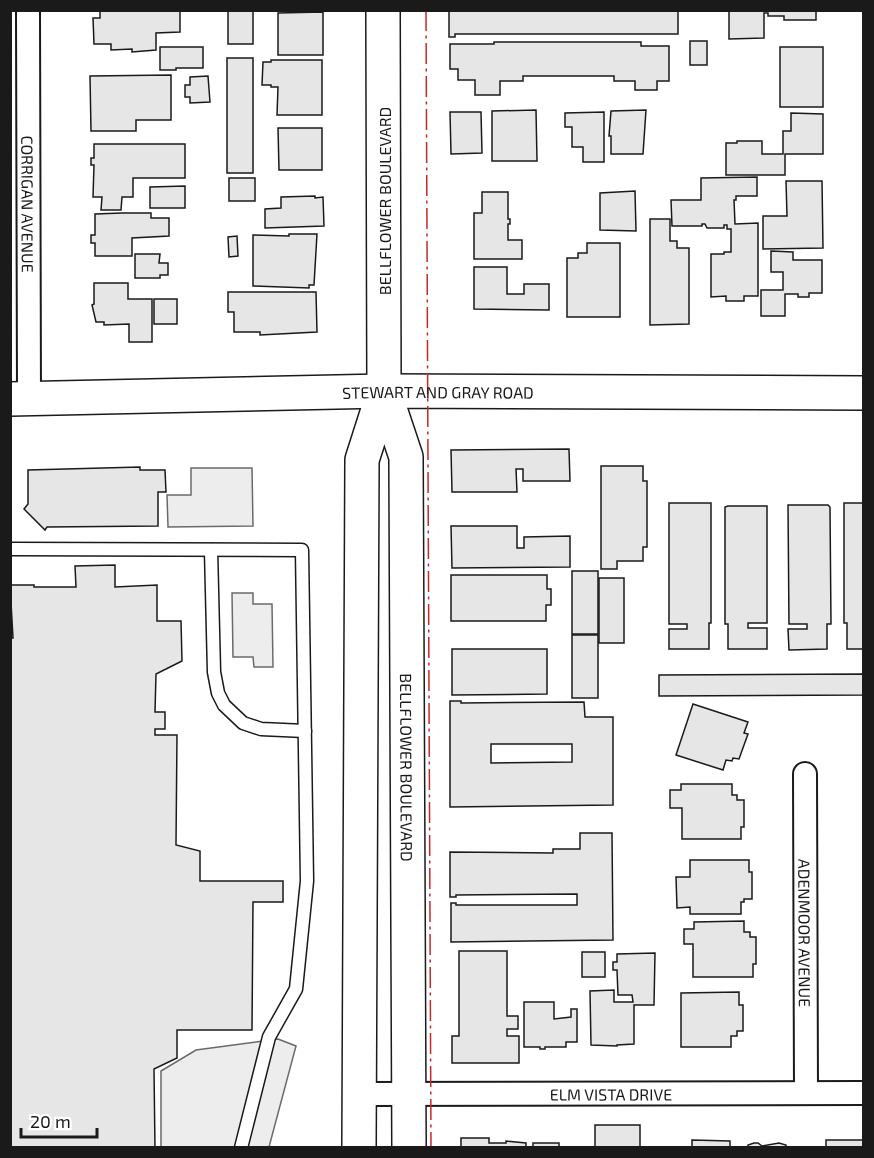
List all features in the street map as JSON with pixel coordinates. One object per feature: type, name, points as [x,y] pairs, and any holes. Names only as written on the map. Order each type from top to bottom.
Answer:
[{"type":"main road","name":"BELLFLOWER BOULEVARD","points":[[359,1148],[362,460],[384,391],[383,10]]},
{"type":"main road","name":"BELLFLOWER BOULEVARD","points":[[384,391],[406,457],[409,1148]]},
{"type":"main road","name":"STEWART AND GRAY ROAD","points":[[20,398],[384,391],[864,393]]},
{"type":"street","name":"CORRIGAN AVENUE","points":[[20,398],[19,169],[28,10]]},
{"type":"street","name":"ADENMOOR AVENUE","points":[[806,774],[806,1093]]},
{"type":"street","name":"ELM VISTA DRIVE","points":[[359,1094],[864,1093]]},
{"type":"lane","points":[[10,549],[302,550],[307,881],[296,989],[269,1037],[241,1148]]},
{"type":"lane","points":[[211,550],[214,672],[218,693],[224,705],[243,723],[261,729],[304,731]]},
{"type":"shaded area","points":[[191,468],[252,468],[253,526],[168,527],[167,495],[191,495]]},
{"type":"shaded area","points":[[232,593],[253,593],[253,604],[272,604],[273,667],[254,667],[253,657],[233,657]]},
{"type":"shaded area","points":[[278,1039],[296,1046],[269,1147],[161,1147],[161,1071],[196,1050]]},
{"type":"building","points":[[100,10],[180,10],[180,32],[156,33],[156,50],[132,52],[132,49],[111,50],[111,44],[94,44],[93,18],[100,18]]},
{"type":"building","points":[[228,10],[253,10],[253,44],[228,44]]},
{"type":"building","points":[[449,10],[678,10],[678,34],[455,34],[455,37],[449,37]]},
{"type":"building","points":[[729,10],[816,10],[816,20],[784,20],[784,16],[768,16],[768,13],[764,13],[764,38],[729,39]]},
{"type":"building","points":[[323,12],[323,55],[278,55],[278,13]]},
{"type":"building","points":[[690,41],[707,41],[707,65],[690,65]]},
{"type":"building","points":[[494,42],[641,42],[641,46],[669,46],[669,81],[657,81],[657,90],[635,90],[635,81],[614,81],[614,76],[523,76],[523,81],[500,81],[500,95],[475,95],[475,80],[458,80],[458,69],[450,69],[450,44],[494,44]]},
{"type":"building","points":[[160,47],[203,47],[203,68],[160,70]]},
{"type":"building","points":[[780,47],[823,47],[823,107],[780,107]]},
{"type":"building","points":[[227,58],[253,58],[253,173],[227,173]]},
{"type":"building","points":[[271,60],[322,60],[322,115],[277,115],[278,87],[262,85],[263,62],[271,62]]},
{"type":"building","points":[[171,75],[171,120],[136,120],[136,131],[91,131],[90,76]]},
{"type":"building","points":[[208,76],[210,102],[190,103],[190,97],[185,97],[185,85],[190,85],[190,77]]},
{"type":"building","points":[[536,110],[537,161],[492,161],[492,111]]},
{"type":"building","points":[[646,110],[643,154],[611,154],[611,136],[609,136],[611,111]]},
{"type":"building","points":[[450,112],[481,112],[482,153],[451,154]]},
{"type":"building","points":[[604,112],[604,162],[583,162],[583,147],[572,147],[572,127],[565,127],[565,113]]},
{"type":"building","points":[[791,113],[823,114],[823,154],[785,154],[785,175],[726,175],[726,143],[762,141],[762,154],[783,154],[783,131],[791,131]]},
{"type":"building","points":[[278,128],[322,128],[322,170],[279,170]]},
{"type":"building","points":[[94,144],[185,144],[185,178],[133,178],[133,197],[122,197],[121,210],[101,210],[102,197],[93,197],[94,165],[91,165],[91,158],[94,158]]},
{"type":"building","points":[[757,177],[757,196],[736,196],[734,200],[735,224],[758,223],[758,296],[744,296],[744,301],[726,301],[726,296],[711,297],[711,254],[731,252],[731,229],[727,229],[727,225],[724,225],[724,228],[707,228],[705,224],[702,226],[672,226],[671,200],[701,200],[701,178]]},
{"type":"building","points":[[229,178],[255,178],[255,201],[229,201]]},
{"type":"building","points":[[786,181],[822,181],[823,248],[763,249],[763,216],[787,216]]},
{"type":"building","points":[[185,186],[185,208],[150,208],[150,187]]},
{"type":"building","points":[[635,191],[636,231],[600,230],[600,193]]},
{"type":"building","points":[[482,192],[508,192],[510,224],[508,224],[508,240],[522,240],[522,259],[474,259],[474,213],[482,213]]},
{"type":"building","points":[[315,196],[315,198],[323,197],[324,226],[265,228],[265,209],[281,208],[281,197]]},
{"type":"building","points":[[151,213],[151,218],[169,218],[169,236],[132,238],[132,256],[95,256],[95,243],[91,243],[91,235],[95,235],[95,214]]},
{"type":"building","points":[[650,219],[670,219],[670,241],[677,241],[677,248],[689,248],[689,324],[650,325]]},
{"type":"building","points":[[289,234],[317,234],[314,285],[309,285],[309,288],[253,286],[253,235],[289,236]]},
{"type":"building","points":[[237,236],[238,256],[229,257],[228,237]]},
{"type":"building","points":[[587,243],[620,243],[620,317],[567,317],[567,258],[578,258],[578,253],[587,253]]},
{"type":"building","points":[[771,251],[793,252],[793,260],[822,260],[822,293],[809,293],[809,297],[785,294],[785,316],[761,316],[761,290],[783,290],[783,272],[771,272]]},
{"type":"building","points":[[135,254],[160,254],[159,263],[168,263],[168,275],[160,275],[160,278],[135,278]]},
{"type":"building","points":[[474,267],[507,267],[507,294],[524,294],[524,284],[549,284],[549,310],[474,309]]},
{"type":"building","points":[[94,283],[128,283],[128,299],[152,299],[152,342],[129,342],[129,324],[104,325],[104,322],[96,322],[92,305],[94,304]]},
{"type":"building","points":[[228,292],[316,292],[317,332],[260,335],[260,332],[234,332],[234,312],[228,312]]},
{"type":"building","points":[[154,299],[177,299],[177,324],[154,324]]},
{"type":"building","points":[[569,449],[570,481],[523,481],[523,469],[516,469],[517,492],[452,492],[451,450]]},
{"type":"building","points":[[601,466],[643,466],[643,481],[647,481],[647,547],[643,547],[643,561],[617,561],[617,569],[601,569]]},
{"type":"building","points":[[140,467],[140,470],[165,470],[166,492],[158,492],[158,526],[47,527],[45,530],[24,509],[28,504],[28,470]]},
{"type":"building","points":[[669,503],[711,503],[709,649],[669,649],[669,629],[687,629],[687,624],[669,624]]},
{"type":"building","points":[[844,503],[864,503],[864,649],[847,649],[847,623],[844,623]]},
{"type":"building","points":[[788,505],[828,505],[830,507],[831,624],[827,624],[827,649],[789,650],[788,629],[807,629],[807,624],[789,624]]},
{"type":"building","points":[[767,506],[767,623],[748,623],[748,628],[767,628],[767,649],[728,649],[728,624],[725,624],[725,507]]},
{"type":"building","points":[[451,526],[517,526],[517,548],[524,548],[524,537],[570,536],[570,567],[452,568]]},
{"type":"building","points":[[115,565],[115,587],[157,585],[157,621],[181,621],[182,661],[156,674],[155,712],[165,712],[165,729],[155,729],[155,735],[177,735],[176,845],[200,851],[200,881],[283,881],[283,902],[253,902],[252,1030],[177,1030],[177,1058],[154,1069],[155,1148],[10,1148],[10,638],[13,638],[10,585],[76,587],[75,566]]},
{"type":"building","points":[[572,571],[598,571],[598,634],[572,634]]},
{"type":"building","points":[[451,575],[547,575],[547,589],[551,589],[551,605],[546,605],[546,621],[451,621]]},
{"type":"building","points":[[599,578],[624,578],[624,643],[599,643]]},
{"type":"building","points":[[572,635],[598,635],[598,698],[572,698]]},
{"type":"building","points":[[452,649],[547,649],[547,694],[452,695]]},
{"type":"building","points":[[864,674],[864,695],[659,696],[659,675]]},
{"type":"building","points":[[450,701],[461,701],[461,703],[584,702],[585,717],[613,717],[613,805],[450,807]],"holes":[[[491,744],[572,744],[572,762],[491,763]]]},
{"type":"building","points":[[693,704],[748,722],[744,733],[748,734],[739,759],[726,760],[723,770],[676,755]]},
{"type":"building","points":[[681,784],[732,784],[732,795],[737,795],[737,800],[744,800],[744,827],[741,827],[741,839],[682,839],[682,808],[670,808],[670,790],[681,790]]},
{"type":"building","points":[[580,833],[612,833],[613,940],[451,942],[451,903],[456,903],[456,905],[577,905],[577,894],[456,895],[456,897],[450,897],[450,852],[553,853],[553,849],[580,849]]},
{"type":"building","points":[[690,860],[749,860],[749,872],[752,872],[752,899],[744,899],[744,902],[741,902],[741,914],[690,914],[690,907],[677,908],[676,877],[690,877]]},
{"type":"building","points":[[744,921],[744,932],[750,932],[750,937],[756,937],[756,964],[753,964],[753,977],[693,977],[693,944],[684,944],[684,929],[694,929],[694,922]]},
{"type":"building","points":[[459,951],[507,951],[507,1016],[518,1016],[518,1029],[507,1029],[507,1036],[519,1036],[519,1063],[452,1063],[452,1036],[459,1036]]},
{"type":"building","points":[[582,952],[605,952],[605,977],[582,977]]},
{"type":"building","points":[[655,953],[654,1005],[634,1005],[634,1044],[591,1045],[590,991],[614,990],[614,1002],[633,1002],[632,995],[618,995],[617,970],[613,970],[613,962],[617,962],[617,954]]},
{"type":"building","points":[[739,992],[739,1005],[743,1005],[743,1031],[737,1031],[737,1036],[731,1036],[731,1047],[681,1047],[681,993]]},
{"type":"building","points":[[524,1002],[554,1002],[554,1019],[571,1017],[571,1009],[577,1009],[577,1042],[566,1042],[566,1047],[545,1047],[545,1049],[524,1047]]},
{"type":"building","points":[[595,1125],[640,1125],[640,1148],[595,1148]]},
{"type":"building","points":[[461,1138],[489,1138],[489,1143],[506,1143],[506,1141],[526,1143],[526,1148],[461,1148]]},
{"type":"building","points":[[692,1140],[730,1141],[730,1148],[692,1148]]},
{"type":"building","points":[[826,1140],[864,1140],[864,1148],[826,1148]]},
{"type":"building","points":[[533,1143],[559,1143],[559,1148],[533,1148]]},
{"type":"building","points":[[754,1143],[762,1146],[779,1143],[786,1145],[786,1148],[748,1148],[748,1145]]},
{"type":"power","points":[[426,10],[431,1148]]}]
